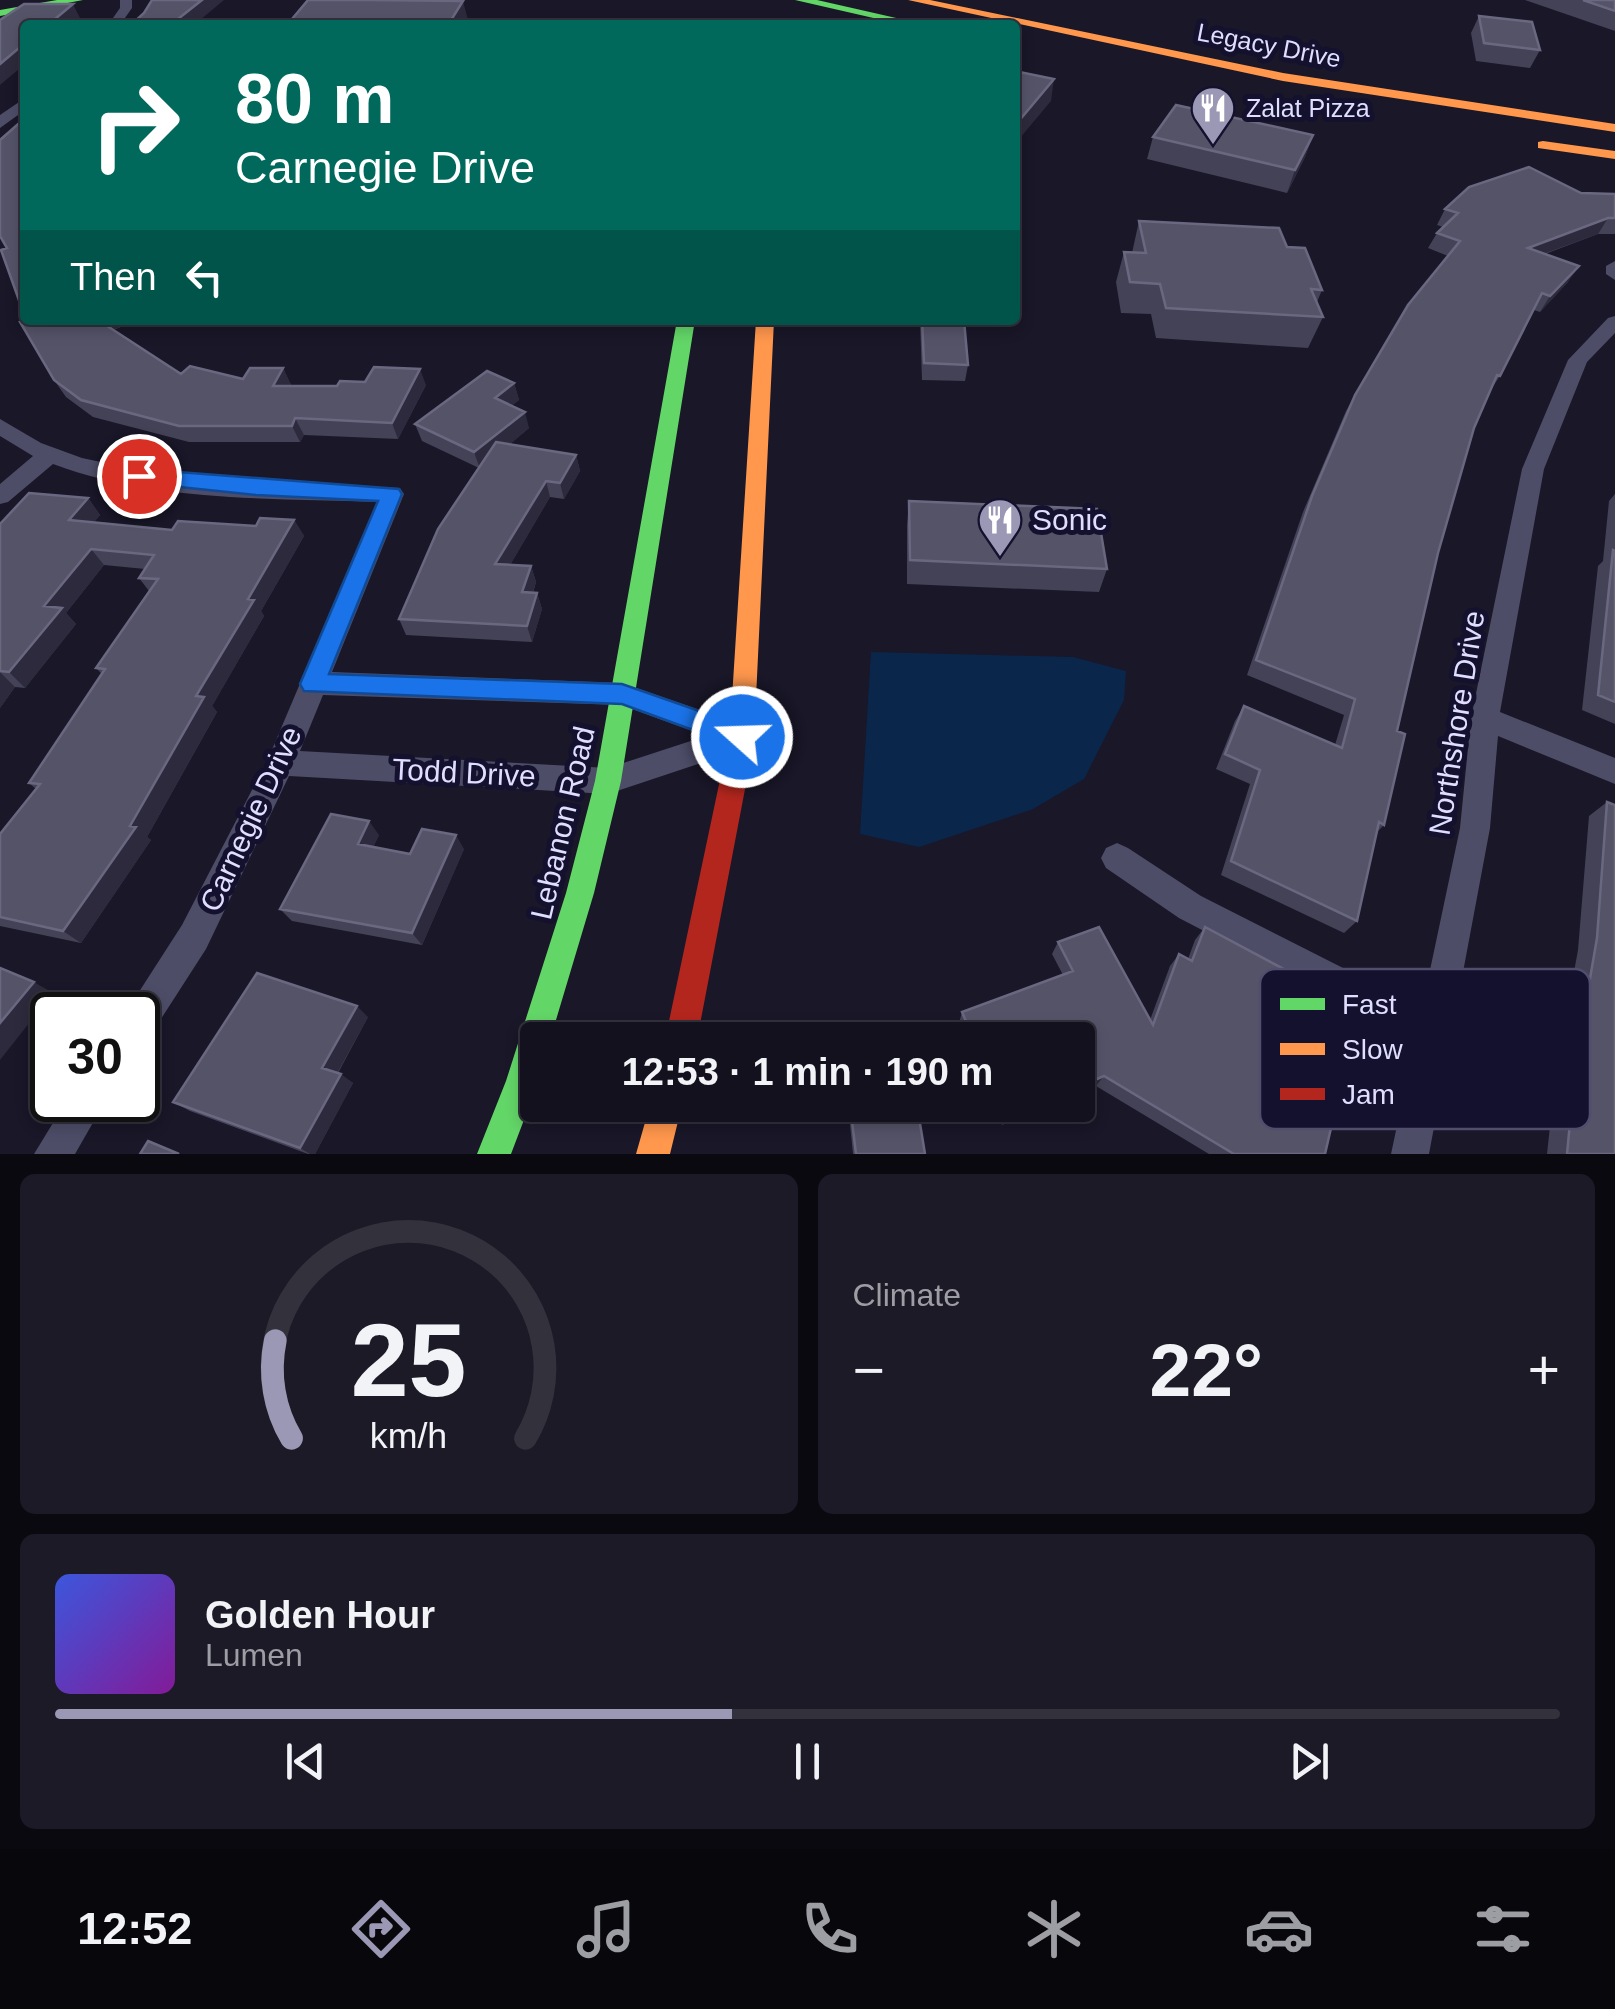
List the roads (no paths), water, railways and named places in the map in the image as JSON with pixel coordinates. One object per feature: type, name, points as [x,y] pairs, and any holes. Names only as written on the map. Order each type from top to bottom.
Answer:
[{"type":"main road","points":[[0,13],[77,0]]},
{"type":"main road","points":[[801,0],[833,3],[868,20],[896,0]]},
{"type":"main road","name":"Legacy Drive","points":[[914,0],[1000,20]]},
{"type":"main road","points":[[814,20],[833,3]]},
{"type":"main road","name":"Legacy Drive","points":[[1020,25],[1348,101],[1615,128]]},
{"type":"main road","name":"Legacy Drive","points":[[1020,46],[1294,102]]},
{"type":"main road","points":[[1523,142],[1615,155]]},
{"type":"main road","name":"Lebanon Road","points":[[494,1154],[522,1081],[557,968],[608,781],[685,325]]},
{"type":"main road","points":[[686,1022],[742,737],[765,325]]},
{"type":"main road","points":[[653,1154],[661,1122]]},
{"type":"street","points":[[0,123],[20,106]]},
{"type":"street","name":"Northshore Drive","points":[[1447,969],[1475,828],[1485,718],[1534,469],[1578,360],[1615,322]]},
{"type":"street","points":[[0,426],[48,456],[0,496]]},
{"type":"street","name":"Carnegie Drive","points":[[48,456],[108,474],[256,488],[392,494],[281,764],[194,937],[159,992]]},
{"type":"street","points":[[312,684],[622,694],[742,737]]},
{"type":"street","points":[[1485,718],[1615,771]]},
{"type":"street","name":"Todd Drive","points":[[281,764],[608,781],[742,737]]},
{"type":"street","points":[[1117,858],[1190,907],[1311,969]]},
{"type":"street","points":[[52,1154],[73,1122]]},
{"type":"street","name":"Northshore Drive","points":[[1410,1154],[1415,1129]]},
{"type":"water","points":[[871,652],[1073,657],[1126,671],[1124,700],[1084,779],[1033,809],[919,847],[860,834]]},
{"type":"place","name":"Zalat Pizza","points":[[1213,146]]},
{"type":"place","name":"Sonic","points":[[1000,558]]}]
